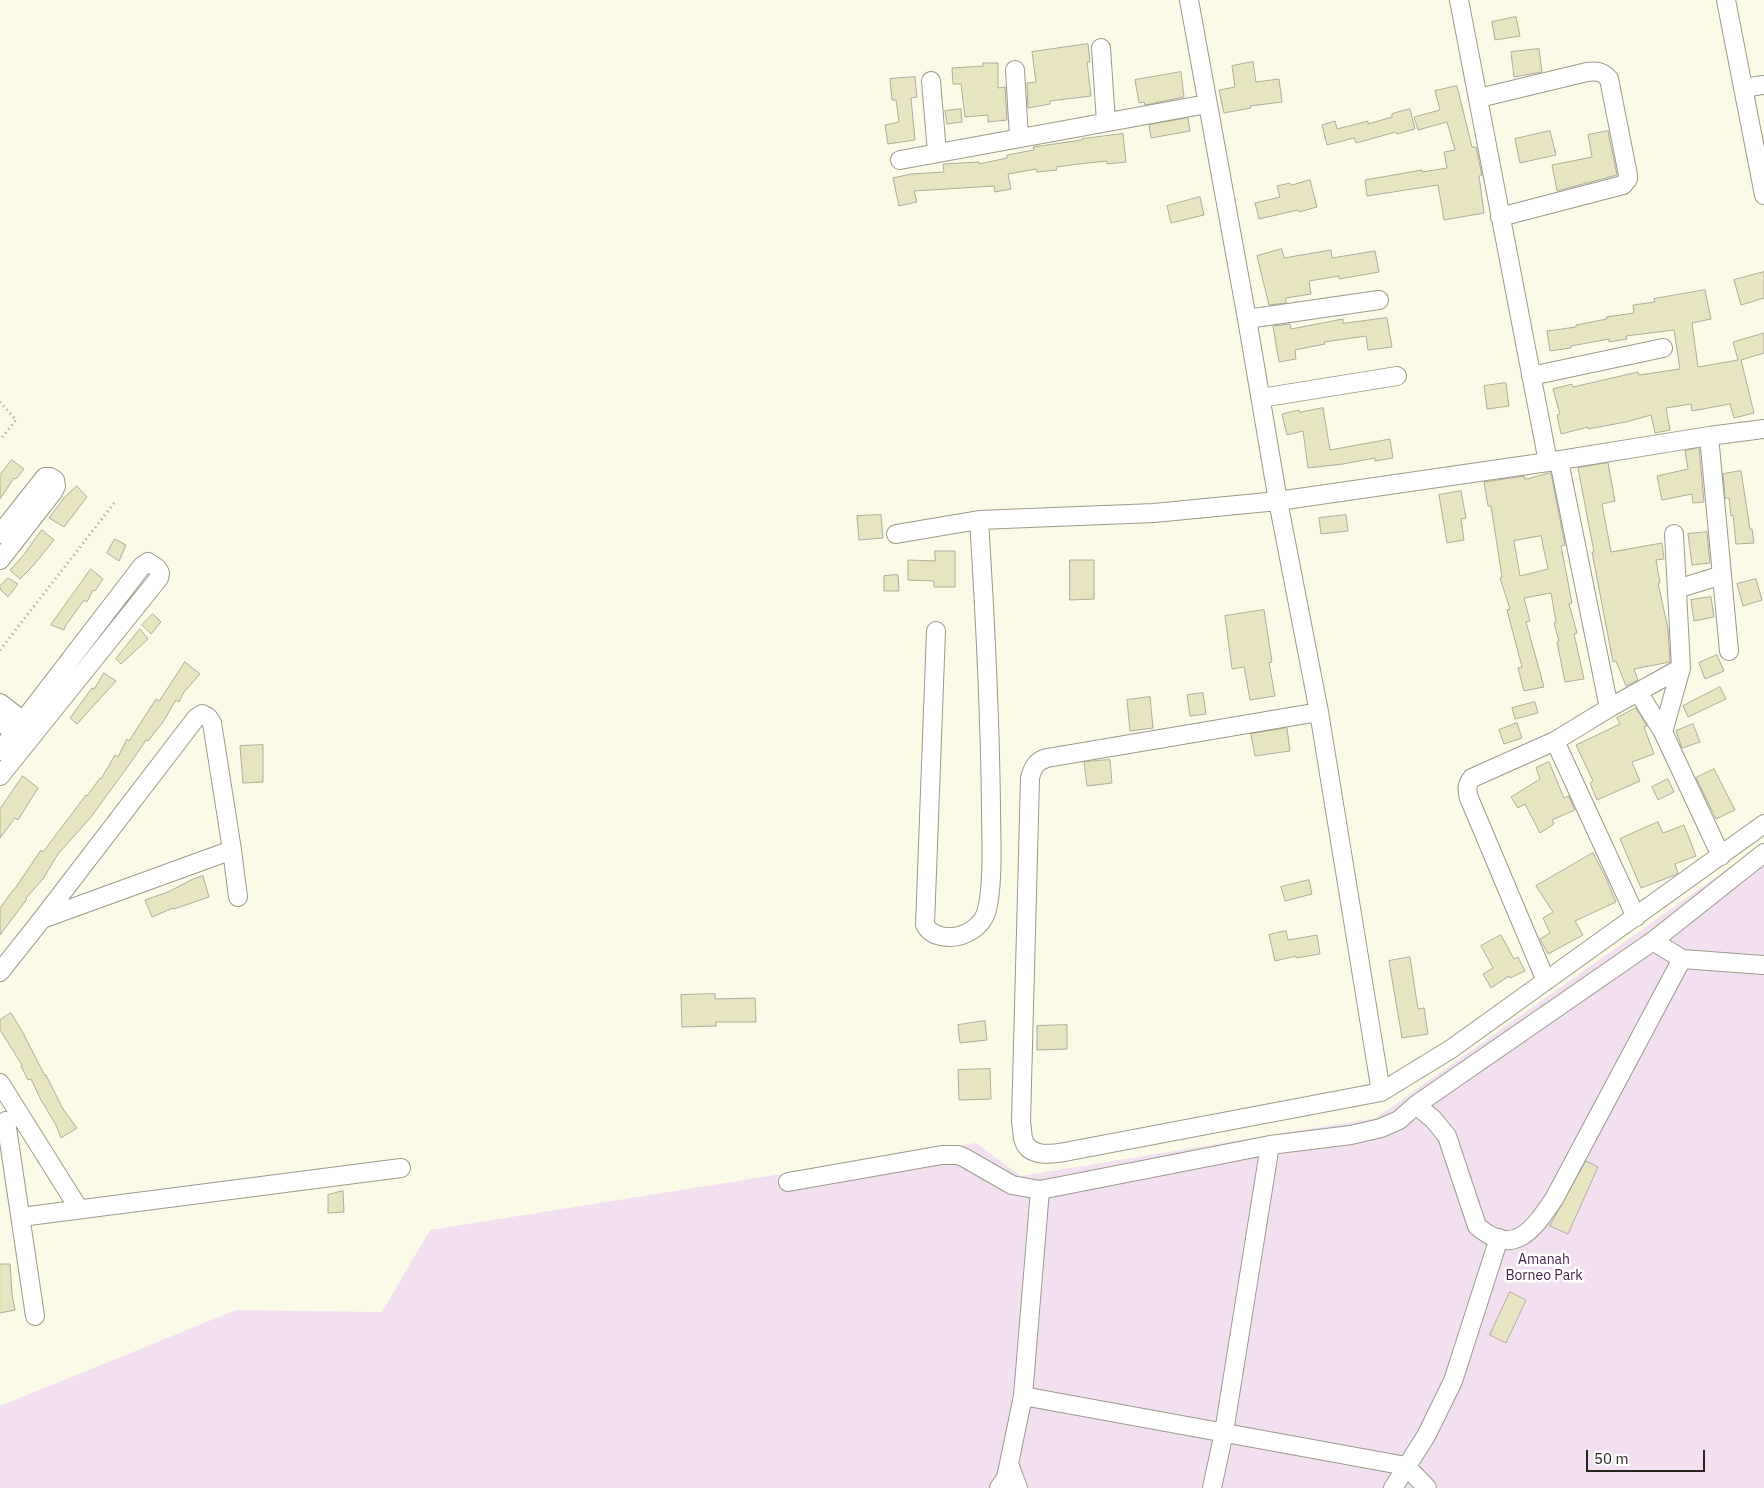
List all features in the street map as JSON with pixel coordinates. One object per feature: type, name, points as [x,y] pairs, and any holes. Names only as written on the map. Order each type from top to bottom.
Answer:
[{"type":"street","points":[[1189,0],[1278,501],[1318,712],[1381,1092]]},
{"type":"street","points":[[1459,0],[1531,376],[1554,461],[1609,708]]},
{"type":"street","points":[[1726,0],[1764,195]]},
{"type":"street","points":[[1101,48],[1106,122]]},
{"type":"street","points":[[1015,70],[1019,138]]},
{"type":"street","points":[[1478,98],[1587,72],[1601,72],[1609,79],[1628,175],[1623,185],[1500,217]]},
{"type":"street","points":[[931,81],[936,153]]},
{"type":"street","points":[[1743,88],[1764,85]]},
{"type":"street","points":[[900,160],[1207,104]]},
{"type":"street","points":[[1247,319],[1379,300]]},
{"type":"street","points":[[1531,376],[1663,348]]},
{"type":"street","points":[[1260,398],[1397,376]]},
{"type":"street","points":[[896,534],[980,520],[1154,513],[1278,501],[1764,428]]},
{"type":"street","points":[[1708,436],[1729,651]]},
{"type":"street","points":[[0,534],[45,477],[55,480],[56,486],[53,492],[0,560]]},
{"type":"street","points":[[936,631],[925,924],[929,932],[938,936],[952,937],[965,935],[975,928],[985,914],[990,887],[991,768],[980,520]]},
{"type":"street","points":[[1663,732],[1681,668],[1674,534]]},
{"type":"street","points":[[0,751],[25,731],[159,578],[160,573],[157,568],[148,562],[142,566],[25,731],[0,776]]},
{"type":"street","points":[[1677,589],[1722,575]]},
{"type":"street","points":[[1546,980],[1469,798],[1468,783],[1472,778],[1555,741],[1681,668]]},
{"type":"street","points":[[1638,692],[1663,732],[1721,856]]},
{"type":"street","points":[[0,702],[25,731]]},
{"type":"street","points":[[1318,712],[1047,758],[1039,760],[1032,769],[1030,778],[1022,1122],[1023,1138],[1026,1145],[1032,1150],[1052,1154],[1381,1092],[1451,1049],[1764,824]]},
{"type":"street","points":[[0,972],[196,718],[202,714],[208,717],[212,723],[238,898]]},
{"type":"street","points":[[0,721],[25,731]]},
{"type":"street","points":[[1555,741],[1636,917]]},
{"type":"street","points":[[42,920],[232,850]]},
{"type":"street","points":[[788,1182],[942,1154],[958,1155],[965,1158],[1012,1185],[1040,1190],[1270,1145],[1381,1128],[1399,1120],[1416,1106],[1653,941],[1764,853]]},
{"type":"street","points":[[1653,941],[1682,959],[1764,965]]},
{"type":"street","points":[[1416,1106],[1433,1119],[1448,1136],[1477,1226],[1488,1236],[1513,1240],[1526,1235],[1537,1224],[1554,1199],[1682,959]]},
{"type":"street","points":[[0,1083],[79,1209]]},
{"type":"street","points":[[24,1121],[3,1121],[21,1218],[35,1316]]},
{"type":"street","points":[[1212,1488],[1224,1432],[1270,1145]]},
{"type":"street","points":[[21,1218],[401,1168]]},
{"type":"street","points":[[999,1488],[1006,1478],[1023,1396],[1040,1190]]},
{"type":"street","points":[[1393,1488],[1426,1436],[1453,1381],[1499,1238]]},
{"type":"street","points":[[1023,1396],[1406,1466],[1427,1488]]},
{"type":"street","points":[[1009,1464],[1018,1488]]},
{"type":"path","points":[[0,402],[16,420],[0,440]]},
{"type":"path","points":[[0,650],[115,502]]},
{"type":"green space","name":"Amanah Borneo Park","points":[[1764,843],[1764,1488],[0,1488],[0,1406],[236,1310],[382,1312],[430,1230],[976,1143],[1021,1176],[1376,1118]]},
{"type":"building","points":[[1516,17],[1520,36],[1495,40],[1492,22]]},
{"type":"building","points":[[1088,44],[1090,62],[1087,62],[1091,96],[1050,101],[1050,104],[1028,108],[1027,83],[1036,82],[1032,52]]},
{"type":"building","points":[[1539,49],[1542,72],[1514,77],[1511,52]]},
{"type":"building","points":[[1253,62],[1256,82],[1279,79],[1282,102],[1250,106],[1251,108],[1224,113],[1219,90],[1235,87],[1232,66]]},
{"type":"building","points":[[983,63],[998,63],[998,88],[1005,87],[1007,120],[988,122],[988,115],[965,117],[961,84],[953,84],[952,68],[983,66]]},
{"type":"building","points":[[1181,72],[1184,97],[1145,105],[1144,102],[1139,103],[1135,80]]},
{"type":"building","points":[[915,77],[917,97],[911,98],[915,140],[888,144],[885,125],[899,122],[896,100],[892,100],[890,79]]},
{"type":"building","points":[[1457,86],[1472,147],[1476,147],[1482,175],[1479,176],[1484,213],[1444,220],[1438,185],[1367,196],[1365,180],[1422,170],[1422,172],[1447,168],[1444,152],[1455,150],[1447,122],[1418,130],[1414,117],[1440,110],[1435,91]]},
{"type":"building","points":[[961,109],[962,122],[947,124],[945,111]]},
{"type":"building","points":[[1410,109],[1415,129],[1356,143],[1354,138],[1327,145],[1322,125],[1335,121],[1337,129],[1368,121],[1368,124]]},
{"type":"building","points":[[1188,118],[1190,131],[1151,138],[1149,125]]},
{"type":"building","points":[[1550,131],[1556,155],[1520,163],[1515,139]]},
{"type":"building","points":[[1608,131],[1617,175],[1557,191],[1552,165],[1592,157],[1588,135]]},
{"type":"building","points":[[1123,134],[1126,162],[1107,164],[1107,161],[1056,167],[1057,170],[1037,172],[1036,169],[1008,174],[1011,189],[995,192],[994,186],[914,191],[917,202],[899,206],[893,178],[911,174],[944,172],[943,164],[979,162],[979,164],[1007,158],[1007,155],[1034,150],[1033,147]]},
{"type":"building","points":[[1310,180],[1317,207],[1259,219],[1255,203],[1280,197],[1277,186],[1290,183],[1291,185]]},
{"type":"building","points":[[1200,197],[1204,215],[1171,223],[1167,206]]},
{"type":"building","points":[[1282,249],[1284,258],[1331,250],[1332,258],[1375,251],[1379,272],[1339,279],[1339,276],[1309,281],[1311,294],[1286,298],[1286,303],[1269,305],[1257,256]]},
{"type":"building","points":[[1764,272],[1764,298],[1741,305],[1734,280]]},
{"type":"building","points":[[1705,290],[1711,319],[1692,323],[1698,367],[1738,360],[1733,342],[1764,333],[1764,353],[1741,360],[1754,413],[1734,418],[1730,404],[1692,411],[1691,404],[1666,408],[1670,430],[1655,433],[1651,415],[1626,422],[1588,429],[1588,427],[1561,434],[1557,415],[1560,414],[1553,389],[1572,384],[1573,387],[1638,372],[1639,375],[1680,369],[1674,330],[1626,336],[1627,339],[1609,342],[1609,339],[1550,351],[1547,331],[1576,327],[1576,325],[1607,319],[1606,317],[1634,313],[1633,305],[1655,302],[1654,299]]},
{"type":"building","points":[[1387,318],[1392,347],[1368,350],[1366,336],[1324,342],[1325,344],[1295,350],[1296,359],[1279,362],[1273,326],[1290,324],[1291,329],[1343,319],[1343,323]]},
{"type":"building","points":[[1506,383],[1509,406],[1487,409],[1484,386]]},
{"type":"building","points":[[1323,408],[1330,450],[1390,439],[1393,458],[1375,461],[1375,458],[1308,468],[1303,431],[1287,435],[1282,414]]},
{"type":"building","points":[[1699,448],[1704,502],[1693,503],[1692,494],[1662,500],[1657,476],[1688,469],[1685,451]]},
{"type":"building","points":[[12,460],[24,469],[16,479],[14,478],[0,499],[0,475]]},
{"type":"building","points":[[1608,463],[1615,501],[1602,504],[1611,552],[1662,543],[1664,559],[1656,560],[1660,583],[1658,583],[1668,629],[1670,662],[1634,669],[1638,680],[1626,686],[1616,661],[1613,662],[1578,468]]},
{"type":"building","points":[[1741,471],[1754,543],[1736,544],[1729,498],[1725,498],[1723,474]]},
{"type":"building","points":[[1551,473],[1565,545],[1561,546],[1572,603],[1569,604],[1577,633],[1574,634],[1584,679],[1565,682],[1557,642],[1559,641],[1554,623],[1556,622],[1551,593],[1524,598],[1530,621],[1526,622],[1544,687],[1524,691],[1518,668],[1522,667],[1507,610],[1510,609],[1500,578],[1502,577],[1491,506],[1488,506],[1484,482],[1524,476],[1525,479]],"holes":[[[1541,536],[1548,569],[1520,576],[1514,541]]]},
{"type":"building","points":[[77,486],[87,497],[64,527],[49,518],[64,498]]},
{"type":"building","points":[[1461,491],[1466,518],[1461,519],[1464,540],[1447,543],[1439,495]]},
{"type":"building","points":[[881,515],[883,538],[859,540],[857,516]]},
{"type":"building","points":[[1346,515],[1348,531],[1321,534],[1319,518]]},
{"type":"building","points":[[42,530],[54,540],[20,579],[10,570]]},
{"type":"building","points":[[1707,532],[1710,563],[1692,565],[1688,534]]},
{"type":"building","points":[[115,539],[126,545],[119,561],[107,553]]},
{"type":"building","points":[[935,551],[955,551],[955,587],[934,587],[934,581],[908,580],[908,560],[935,561]]},
{"type":"building","points":[[1070,560],[1094,560],[1094,599],[1070,600]]},
{"type":"building","points":[[91,569],[103,579],[95,591],[93,590],[87,602],[84,600],[64,630],[51,625]]},
{"type":"building","points":[[898,575],[899,591],[884,591],[884,576]]},
{"type":"building","points":[[8,578],[18,584],[8,597],[0,589],[0,586]]},
{"type":"building","points":[[1756,579],[1762,600],[1743,606],[1737,584]]},
{"type":"building","points":[[1711,597],[1714,617],[1694,621],[1691,600]]},
{"type":"building","points":[[1264,610],[1272,662],[1269,663],[1275,696],[1250,700],[1244,667],[1232,669],[1225,616]]},
{"type":"building","points":[[153,614],[161,622],[151,634],[142,625]]},
{"type":"building","points":[[140,629],[148,639],[121,664],[116,659]]},
{"type":"building","points":[[1717,655],[1724,671],[1705,679],[1699,663]]},
{"type":"building","points":[[185,662],[200,674],[184,692],[179,702],[176,700],[163,722],[148,741],[146,740],[91,817],[58,854],[43,879],[26,898],[0,935],[0,908],[41,850],[43,852],[86,795],[101,779],[115,755],[118,757],[127,739],[129,741],[156,699],[159,701]]},
{"type":"building","points":[[104,673],[116,681],[77,724],[70,718],[92,688],[94,689]]},
{"type":"building","points":[[1720,687],[1726,699],[1688,717],[1683,706]]},
{"type":"building","points":[[1203,693],[1206,714],[1190,716],[1187,695]]},
{"type":"building","points":[[1150,697],[1153,728],[1130,731],[1127,700]]},
{"type":"building","points":[[1535,702],[1538,713],[1515,719],[1512,708]]},
{"type":"building","points":[[1636,708],[1647,726],[1644,727],[1654,754],[1632,762],[1640,781],[1597,800],[1590,783],[1593,781],[1576,745],[1620,724],[1617,718]]},
{"type":"building","points":[[1517,723],[1522,738],[1504,744],[1499,730]]},
{"type":"building","points":[[1693,724],[1700,742],[1682,748],[1676,731]]},
{"type":"building","points":[[1287,728],[1290,751],[1255,756],[1251,734]]},
{"type":"building","points":[[263,745],[263,782],[243,783],[240,746]]},
{"type":"building","points":[[1110,760],[1112,783],[1087,786],[1084,762]]},
{"type":"building","points":[[1549,762],[1564,798],[1569,796],[1575,810],[1552,820],[1554,824],[1540,833],[1525,804],[1518,808],[1511,797],[1540,779],[1536,768]]},
{"type":"building","points":[[1714,769],[1735,810],[1716,819],[1696,778]]},
{"type":"building","points":[[23,776],[38,788],[18,820],[15,818],[0,838],[0,809]]},
{"type":"building","points":[[1668,779],[1674,792],[1658,800],[1652,787]]},
{"type":"building","points":[[1658,822],[1663,833],[1684,825],[1696,856],[1675,864],[1678,873],[1675,875],[1641,888],[1620,839]]},
{"type":"building","points":[[1593,853],[1616,902],[1575,921],[1583,935],[1548,954],[1540,939],[1550,933],[1543,918],[1553,912],[1536,886]]},
{"type":"building","points":[[203,876],[209,897],[173,908],[152,917],[145,900]]},
{"type":"building","points":[[1309,880],[1312,894],[1285,901],[1281,887]]},
{"type":"building","points":[[1286,931],[1288,940],[1317,935],[1320,954],[1296,958],[1296,956],[1275,961],[1269,935]]},
{"type":"building","points":[[1501,935],[1514,959],[1518,957],[1525,971],[1510,978],[1509,976],[1491,988],[1483,974],[1493,968],[1481,946]]},
{"type":"building","points":[[1410,957],[1418,1009],[1424,1008],[1428,1034],[1402,1038],[1389,961]]},
{"type":"building","points":[[715,994],[715,999],[755,998],[756,1022],[716,1022],[716,1026],[682,1027],[681,995]]},
{"type":"building","points":[[11,1013],[63,1109],[77,1128],[61,1138],[31,1079],[28,1080],[22,1065],[0,1030],[0,1020]]},
{"type":"building","points":[[985,1021],[987,1040],[960,1043],[958,1025]]},
{"type":"building","points":[[1067,1025],[1067,1049],[1037,1050],[1037,1026]]},
{"type":"building","points":[[990,1069],[991,1099],[959,1100],[958,1070]]},
{"type":"building","points":[[1586,1161],[1598,1167],[1568,1234],[1550,1226]]},
{"type":"building","points":[[343,1191],[344,1212],[328,1213],[328,1195]]},
{"type":"building","points":[[0,1264],[10,1264],[15,1310],[0,1313]]},
{"type":"building","points":[[1510,1292],[1526,1300],[1506,1343],[1490,1335]]}]
